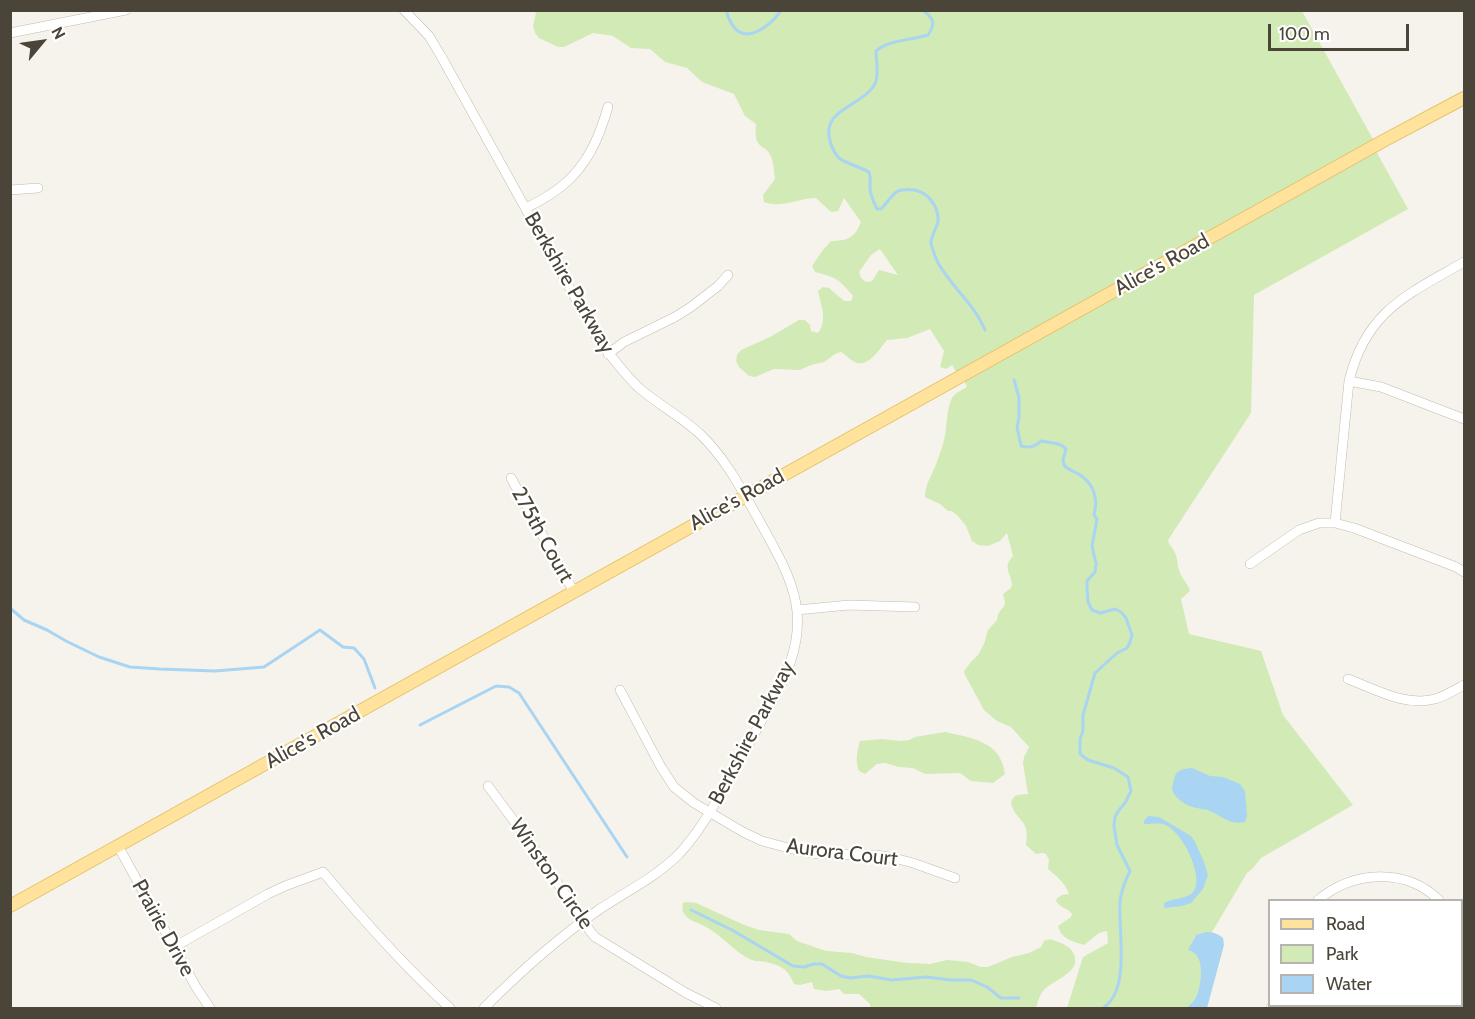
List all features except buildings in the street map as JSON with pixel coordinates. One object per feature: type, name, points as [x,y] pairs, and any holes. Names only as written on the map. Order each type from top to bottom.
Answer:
[{"type":"main road","name":"Alice's Road","points":[[10,906],[745,495],[1464,98]]},
{"type":"street","points":[[10,33],[126,10]]},
{"type":"street","name":"Berkshire Parkway","points":[[404,10],[429,36],[441,56],[608,354],[639,387],[690,424],[712,446],[729,468],[784,565],[791,581],[797,610],[796,641],[789,669],[710,813],[690,841],[662,869],[582,921],[537,957],[484,1008]]},
{"type":"street","points":[[526,208],[562,186],[580,168],[602,130],[608,107]]},
{"type":"street","points":[[10,190],[38,188]]},
{"type":"street","points":[[1335,523],[1349,381],[1360,347],[1381,316],[1394,304],[1464,262]]},
{"type":"street","points":[[608,354],[624,342],[691,308],[728,275]]},
{"type":"street","points":[[1349,381],[1381,387],[1464,419]]},
{"type":"street","name":"275th Court","points":[[511,478],[574,592]]},
{"type":"street","points":[[1250,564],[1299,530],[1319,523],[1335,523],[1354,528],[1464,572]]},
{"type":"street","points":[[797,610],[849,605],[915,607]]},
{"type":"street","points":[[1348,679],[1401,699],[1418,701],[1435,699],[1464,685]]},
{"type":"street","name":"Aurora Court","points":[[620,690],[667,777],[683,796],[743,832],[781,847],[819,854],[876,855],[894,858],[955,878]]},
{"type":"street","name":"Winston Circle","points":[[488,786],[595,937],[686,993],[716,1008]]},
{"type":"street","name":"Prairie Drive","points":[[118,846],[196,987],[210,1008]]},
{"type":"street","points":[[174,947],[268,894],[323,872],[382,942],[450,1008]]},
{"type":"street","points":[[1319,899],[1352,881],[1386,876],[1409,882],[1438,899]]},
{"type":"green space","points":[[532,11],[1302,11],[1374,141],[957,373],[952,365],[946,369],[940,367],[944,351],[930,329],[907,338],[887,340],[866,362],[857,363],[841,352],[824,362],[800,370],[774,369],[755,377],[749,376],[739,367],[736,361],[741,350],[799,320],[805,320],[810,325],[811,331],[818,333],[823,318],[818,291],[823,287],[829,288],[844,301],[851,301],[853,296],[840,282],[833,277],[815,272],[812,266],[831,241],[850,237],[856,232],[861,222],[844,198],[838,211],[831,212],[816,198],[784,204],[764,202],[763,195],[775,179],[773,161],[767,150],[756,139],[756,124],[745,116],[734,94],[702,82],[687,68],[665,62],[650,49],[631,48],[613,36],[593,33],[564,47],[558,47],[539,38],[535,33],[533,26],[536,13]],"holes":[[[880,249],[898,275],[879,270],[872,281],[866,282],[861,278],[859,272],[871,255]]]},
{"type":"green space","points":[[1376,151],[1408,209],[1254,295],[1251,413],[1168,540],[1176,555],[1180,573],[1190,591],[1181,599],[1189,634],[1261,651],[1283,715],[1353,805],[1261,858],[1247,873],[1212,932],[1194,937],[1191,950],[1199,959],[1201,979],[1196,997],[1186,1008],[1067,1008],[1083,957],[1108,943],[1107,931],[1099,933],[1084,945],[1068,939],[1059,930],[1058,926],[1072,914],[1056,901],[1062,895],[1069,894],[1063,883],[1048,869],[1049,860],[1046,854],[1036,854],[1026,845],[1025,825],[1011,804],[1015,796],[1028,794],[1023,763],[1029,747],[1011,727],[997,721],[984,710],[965,675],[964,671],[978,655],[988,630],[997,620],[1004,606],[1003,594],[1012,585],[1008,564],[1013,556],[1007,533],[1000,541],[988,546],[978,545],[972,541],[966,526],[957,515],[925,497],[945,438],[950,403],[955,395],[967,387],[964,380]]},
{"type":"green space","points":[[945,732],[984,743],[998,754],[1005,774],[993,783],[971,781],[960,773],[925,774],[913,768],[885,763],[877,764],[865,774],[859,771],[857,756],[860,741],[881,739],[900,741]]},
{"type":"green space","points":[[683,903],[696,903],[759,930],[789,934],[797,941],[826,951],[852,953],[907,963],[930,964],[947,960],[988,967],[1029,953],[1050,939],[1072,951],[1075,964],[1069,973],[1043,991],[1036,1008],[870,1008],[870,1004],[859,994],[844,994],[839,989],[826,991],[814,989],[812,982],[794,984],[787,972],[780,967],[746,957],[712,931],[688,918],[683,910]]},
{"type":"water","points":[[1192,768],[1210,776],[1223,777],[1240,784],[1245,791],[1247,816],[1245,822],[1230,821],[1208,810],[1189,805],[1178,798],[1172,788],[1175,776],[1181,770]]},
{"type":"water","points":[[1148,816],[1159,817],[1191,836],[1195,842],[1208,875],[1203,889],[1191,903],[1164,908],[1164,903],[1192,894],[1196,874],[1189,853],[1177,834],[1163,824],[1144,824]]},
{"type":"water","points":[[1206,932],[1221,936],[1224,945],[1207,1008],[1186,1008],[1196,997],[1201,978],[1198,957],[1188,950],[1196,935]]},
{"type":"waterway","points":[[726,10],[730,22],[736,29],[750,34],[768,25],[781,10]]},
{"type":"waterway","points":[[923,10],[933,21],[928,35],[894,42],[876,51],[877,74],[873,87],[831,122],[830,141],[839,158],[869,172],[872,199],[877,209],[881,209],[898,191],[907,189],[919,191],[932,201],[938,216],[931,243],[937,261],[948,279],[975,311],[985,330]]},
{"type":"waterway","points":[[1014,380],[1019,397],[1017,427],[1021,446],[1037,445],[1041,441],[1064,447],[1066,449],[1064,465],[1085,479],[1094,493],[1096,503],[1094,515],[1097,519],[1092,546],[1096,564],[1095,572],[1087,581],[1088,602],[1092,610],[1100,613],[1115,609],[1121,612],[1126,618],[1132,635],[1127,648],[1117,653],[1095,673],[1083,715],[1083,731],[1080,739],[1080,754],[1088,760],[1114,768],[1128,777],[1131,791],[1115,817],[1117,845],[1130,871],[1120,902],[1120,974],[1112,999],[1103,1008]]},
{"type":"waterway","points":[[10,608],[24,620],[66,641],[99,657],[130,667],[215,671],[264,667],[320,630],[343,647],[354,648],[364,659],[375,688]]},
{"type":"waterway","points":[[420,725],[496,686],[509,687],[519,693],[627,857]]},
{"type":"waterway","points":[[691,910],[732,930],[793,966],[822,964],[841,976],[850,978],[868,976],[892,980],[926,977],[971,980],[987,987],[1001,998],[1019,998]]}]
